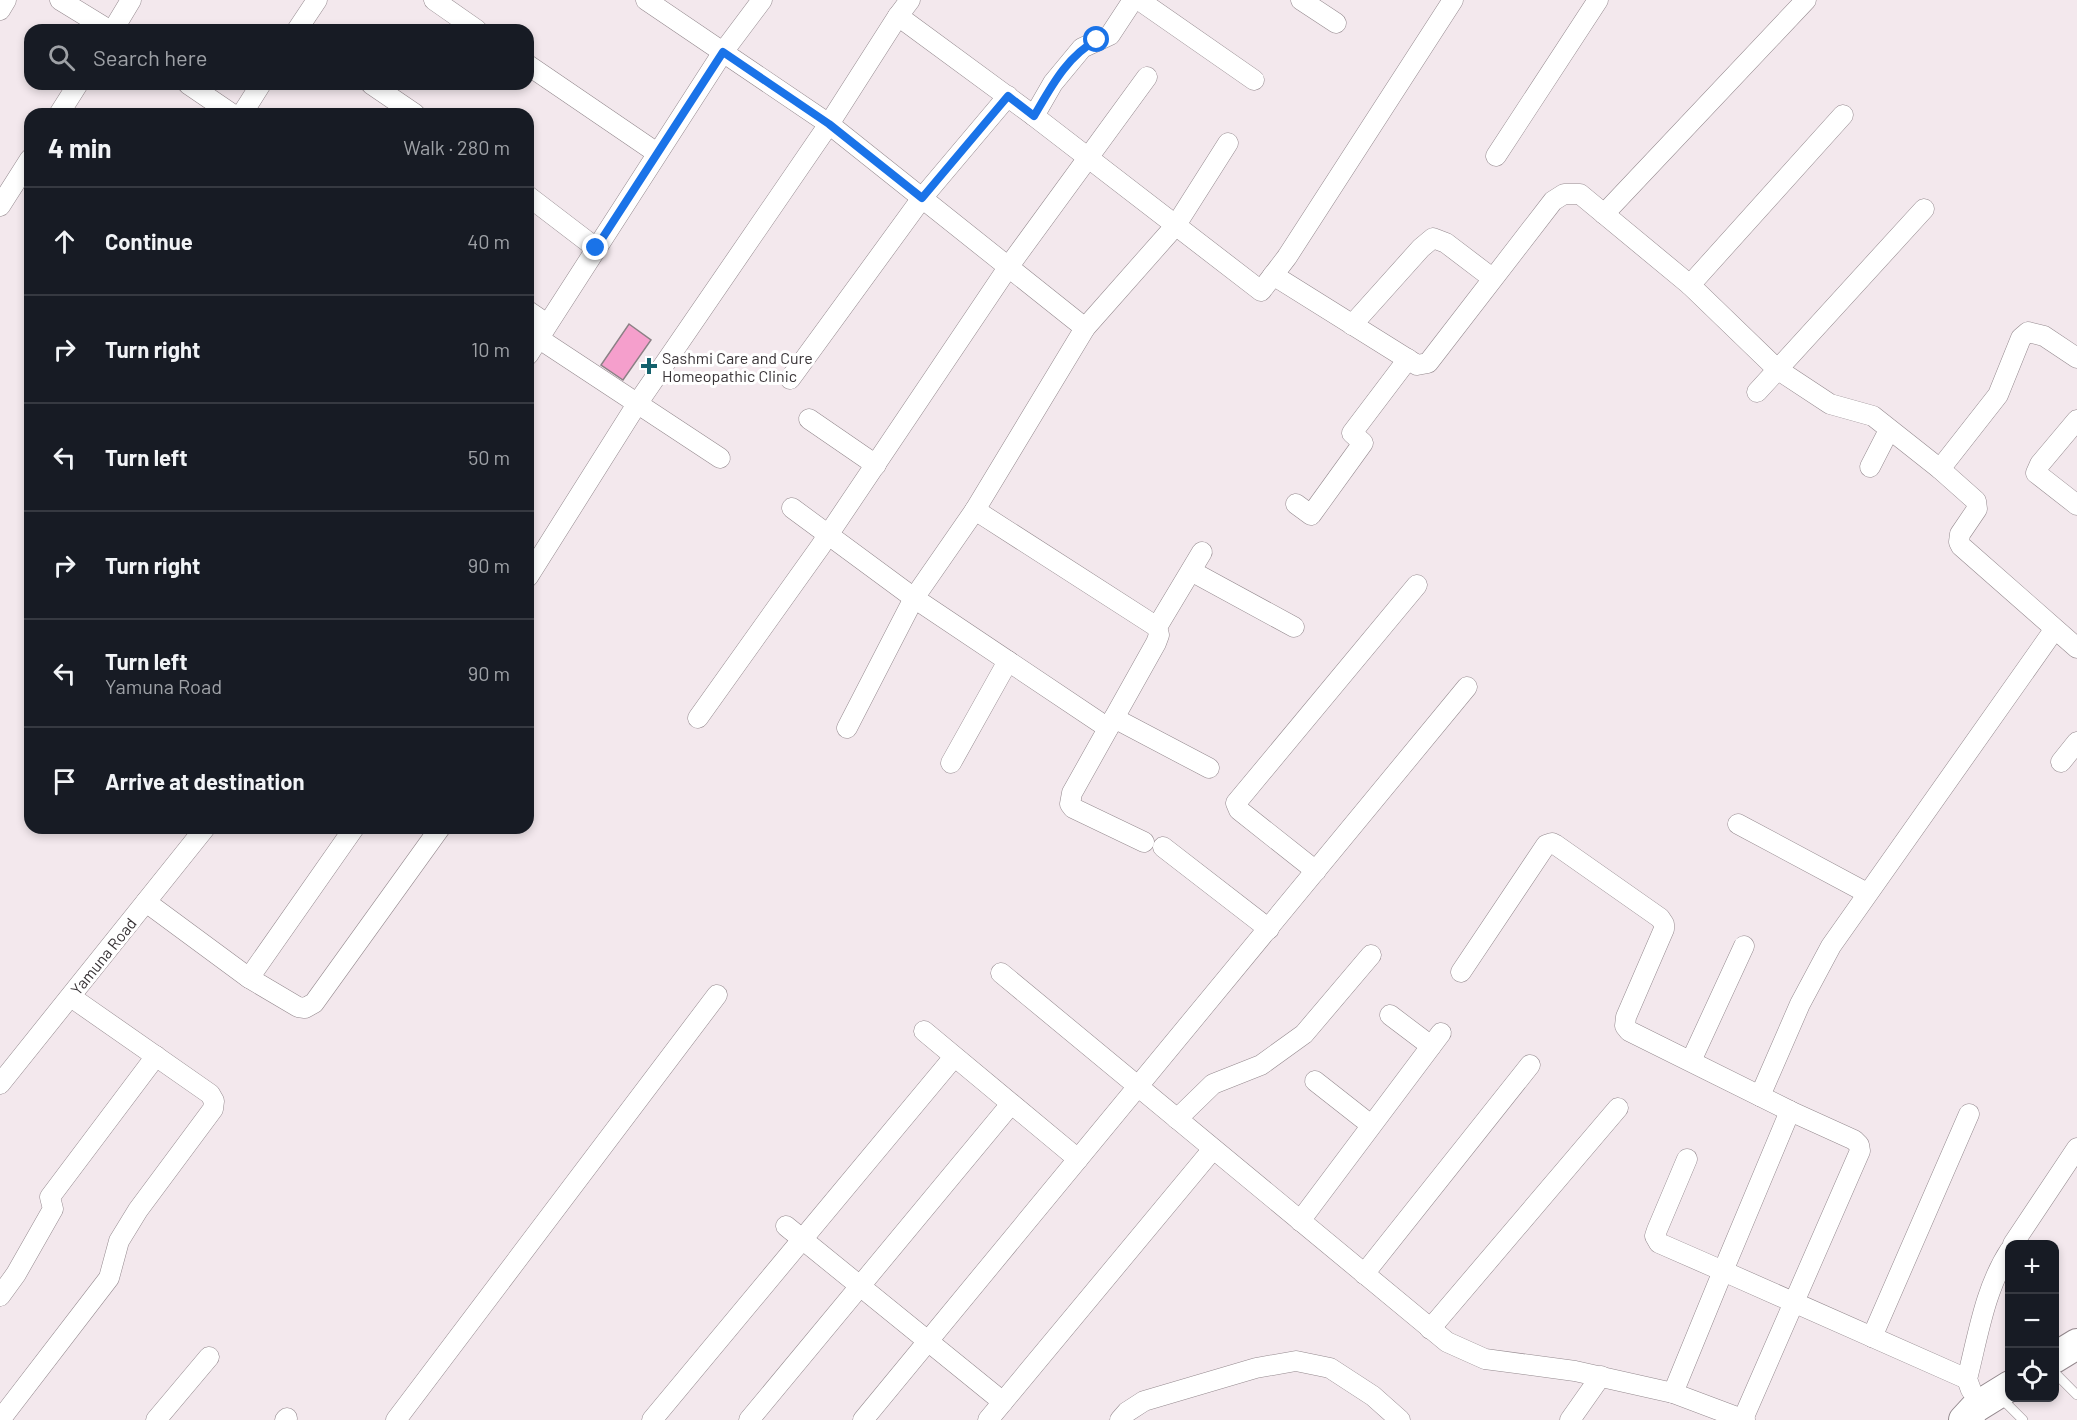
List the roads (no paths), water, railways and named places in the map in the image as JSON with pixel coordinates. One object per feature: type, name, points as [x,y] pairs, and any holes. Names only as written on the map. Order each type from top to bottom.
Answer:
[{"type":"main road","points":[[2059,1355],[2077,1344]]},
{"type":"street","points":[[0,10],[6,0]]},
{"type":"street","points":[[60,0],[101,24]]},
{"type":"street","points":[[115,24],[131,0]]},
{"type":"street","points":[[301,24],[317,0]]},
{"type":"street","points":[[434,0],[468,24]]},
{"type":"street","points":[[646,0],[829,124],[1085,328]]},
{"type":"street","points":[[720,458],[538,339],[723,52],[762,0]]},
{"type":"street","points":[[534,567],[637,404],[829,124],[910,0]]},
{"type":"street","points":[[1034,116],[1053,83],[1082,48],[1110,35],[1133,0]]},
{"type":"street","points":[[1139,0],[1254,80]]},
{"type":"street","points":[[1301,0],[1336,23]]},
{"type":"street","points":[[898,16],[1008,96],[1262,291],[1453,0]]},
{"type":"street","points":[[1496,156],[1598,0]]},
{"type":"street","points":[[1604,213],[1806,0]]},
{"type":"street","points":[[534,69],[657,153]]},
{"type":"street","points":[[698,718],[829,535],[1009,266],[1147,77]]},
{"type":"street","points":[[63,108],[74,90]]},
{"type":"street","points":[[195,90],[217,108]]},
{"type":"street","points":[[246,108],[257,90]]},
{"type":"street","points":[[381,90],[406,108]]},
{"type":"street","points":[[790,379],[922,198],[1008,96]]},
{"type":"street","points":[[1690,285],[1844,115]]},
{"type":"street","points":[[847,728],[914,598],[975,510],[1085,328],[1176,225],[1228,143]]},
{"type":"street","points":[[0,206],[24,168]]},
{"type":"street","points":[[1273,275],[1417,365],[1428,363],[1553,201],[1564,194],[1580,194],[1690,285],[1777,369],[1830,404],[1873,416],[1940,469],[1977,504],[1977,509],[1960,534],[1961,546],[2077,648]]},
{"type":"street","points":[[534,201],[596,248]]},
{"type":"street","points":[[1757,392],[1924,209]]},
{"type":"street","points":[[1352,326],[1420,248],[1433,238],[1446,243],[1492,278]]},
{"type":"street","points":[[1940,469],[1998,395],[2021,338],[2028,332],[2044,336],[2077,358]]},
{"type":"street","points":[[1296,504],[1311,515],[1363,443],[1352,433],[1408,359]]},
{"type":"street","points":[[809,419],[876,465]]},
{"type":"street","points":[[2077,420],[2040,464],[2036,473],[2077,506]]},
{"type":"street","points":[[1869,467],[1889,430]]},
{"type":"street","points":[[792,508],[914,598],[1008,661],[1111,723],[1209,768]]},
{"type":"street","points":[[975,510],[1157,627],[1159,635],[1156,643],[1072,793],[1070,804],[1073,808],[1154,845],[1269,929]]},
{"type":"street","points":[[1157,627],[1202,552]]},
{"type":"street","points":[[1191,570],[1294,627]]},
{"type":"street","points":[[1316,871],[1239,810],[1236,802],[1417,585]]},
{"type":"street","points":[[1760,1096],[1800,1004],[1831,946],[2054,630]]},
{"type":"street","points":[[951,764],[1008,661]]},
{"type":"street","points":[[863,1420],[1467,687]]},
{"type":"street","points":[[2061,762],[2077,742]]},
{"type":"street","points":[[1738,824],[1867,893]]},
{"type":"street","name":"Yamuna Road","points":[[0,1084],[200,834]]},
{"type":"street","points":[[249,978],[350,834]]},
{"type":"street","points":[[146,902],[249,978],[298,1007],[305,1008],[314,1003],[436,834]]},
{"type":"street","points":[[1001,973],[1447,1342],[1485,1359],[1601,1376],[1674,1393],[1744,1420],[1860,1151],[1859,1145],[1854,1140],[1790,1111],[1629,1030],[1625,1026],[1626,1017],[1664,929],[1664,924],[1660,918],[1556,845],[1551,843],[1546,845],[1461,972]]},
{"type":"street","points":[[1691,1061],[1744,946]]},
{"type":"street","points":[[1177,1119],[1213,1084],[1261,1065],[1304,1034],[1371,955]]},
{"type":"street","points":[[396,1420],[717,995]]},
{"type":"street","points":[[0,1420],[109,1278],[119,1241],[138,1210],[213,1109],[214,1101],[210,1094],[71,997]]},
{"type":"street","points":[[1300,1221],[1436,1039],[1390,1015]]},
{"type":"street","points":[[924,1031],[1078,1159]]},
{"type":"street","points":[[0,1296],[16,1274],[53,1209],[50,1197],[156,1056]]},
{"type":"street","points":[[652,1420],[954,1057]]},
{"type":"street","points":[[1364,1274],[1530,1065]]},
{"type":"street","points":[[1315,1081],[1371,1125]]},
{"type":"street","points":[[749,1420],[1011,1104]]},
{"type":"street","points":[[1430,1329],[1618,1108]]},
{"type":"street","points":[[1674,1393],[1790,1111]]},
{"type":"street","points":[[1872,1337],[1970,1114]]},
{"type":"street","points":[[2016,1240],[2077,1148]]},
{"type":"street","points":[[988,1420],[1213,1149]]},
{"type":"street","points":[[1687,1159],[1657,1230],[1656,1240],[1659,1243],[1967,1379],[1987,1402]]},
{"type":"street","points":[[786,1226],[1003,1402]]},
{"type":"street","points":[[1967,1379],[1989,1291],[2005,1257]]},
{"type":"street","points":[[156,1420],[209,1357]]},
{"type":"street","points":[[1120,1420],[1127,1412],[1144,1401],[1256,1368],[1296,1361],[1330,1368],[1373,1396],[1401,1420]]},
{"type":"street","points":[[1570,1420],[1601,1376]]},
{"type":"lane","points":[[2059,1376],[2077,1395]]},
{"type":"lane","points":[[1987,1402],[2023,1420]]},
{"type":"place","name":"Sashmi Care and Cure Homeopathic Clinic","points":[[649,366]]}]
